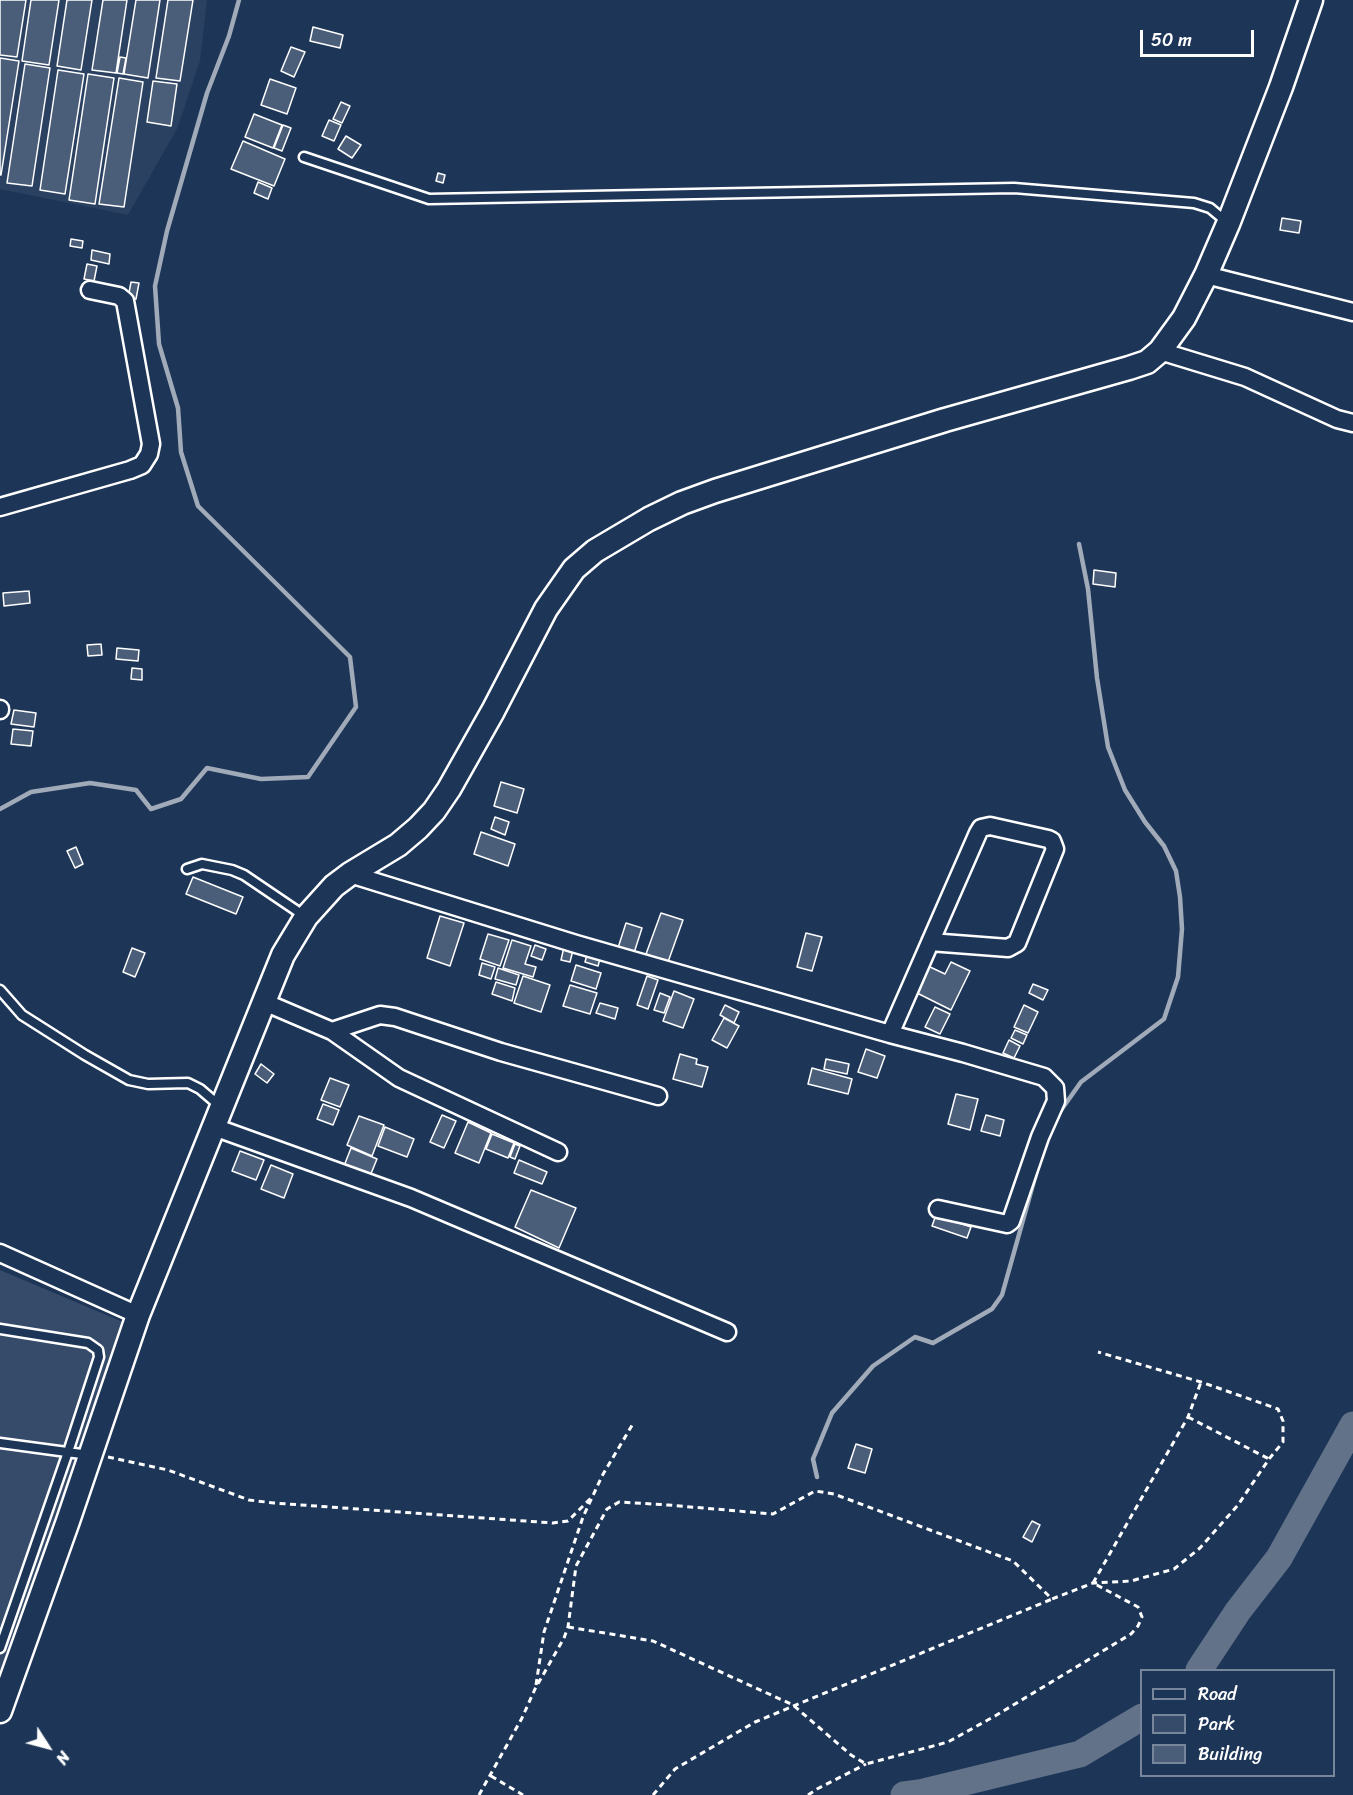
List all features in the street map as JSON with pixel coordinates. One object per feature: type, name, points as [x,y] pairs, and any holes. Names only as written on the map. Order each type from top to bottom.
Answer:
[{"type":"street","points":[[0,1711],[138,1315],[264,1002],[284,955],[306,917],[334,886],[398,845],[434,811],[493,711],[546,609],[574,569],[595,551],[657,515],[715,491],[945,420],[1129,369],[1147,362],[1161,351],[1184,318],[1228,224],[1281,87],[1311,0]]},
{"type":"street","points":[[1206,275],[1353,312]]},
{"type":"street","points":[[0,507],[130,470],[142,465],[149,454],[151,444],[125,301],[119,296],[90,290]]},
{"type":"street","points":[[1161,351],[1245,377],[1337,419],[1353,423]]},
{"type":"street","points":[[890,1034],[930,942],[981,828],[990,826],[1052,841],[1055,849],[1017,943],[1008,948],[930,942]]},
{"type":"street","points":[[350,874],[576,944],[1044,1077],[1055,1088],[1056,1101],[1040,1137],[1011,1221],[1007,1224],[938,1209]]},
{"type":"street","points":[[264,1002],[332,1030],[399,1078],[558,1152]]},
{"type":"street","points":[[332,1030],[380,1015],[395,1017],[501,1052],[658,1096]]},
{"type":"street","points":[[218,1117],[727,1332]]},
{"type":"street","points":[[0,1253],[138,1315]]},
{"type":"lane","points":[[304,157],[429,199],[1014,189],[1194,203],[1210,208],[1228,224]]},
{"type":"lane","points":[[187,869],[202,864],[232,870],[244,875],[306,917]]},
{"type":"lane","points":[[0,990],[22,1016],[129,1080],[148,1084],[188,1083],[200,1089],[218,1117]]},
{"type":"lane","points":[[0,1329],[88,1343],[98,1350],[99,1357],[0,1648]]},
{"type":"lane","points":[[0,1443],[91,1455]]},
{"type":"path","points":[[653,1795],[675,1769],[754,1722],[1093,1583],[1131,1581],[1174,1569],[1200,1548],[1238,1505],[1283,1442],[1283,1421],[1278,1409],[1201,1382],[1098,1352]]},
{"type":"path","points":[[1093,1583],[1188,1417],[1201,1382]]},
{"type":"path","points":[[1188,1417],[1269,1459]]},
{"type":"path","points":[[535,1689],[544,1632],[583,1517],[602,1476],[634,1422]]},
{"type":"path","points":[[91,1455],[132,1461],[168,1470],[249,1500],[274,1503],[553,1523],[568,1521],[592,1497]]},
{"type":"path","points":[[479,1795],[564,1638],[568,1627],[576,1566],[607,1509],[619,1502],[773,1514],[815,1491],[834,1494],[1013,1561],[1052,1599]]},
{"type":"path","points":[[808,1795],[866,1764],[948,1742],[1131,1635],[1142,1617],[1138,1607],[1093,1583]]},
{"type":"path","points":[[568,1627],[653,1641],[793,1705],[852,1755],[866,1764]]},
{"type":"path","points":[[491,1776],[524,1795]]},
{"type":"shaded area","points":[[0,0],[207,0],[200,61],[178,127],[128,215],[0,189]]},
{"type":"green space","points":[[0,1270],[123,1322],[0,1679]]},
{"type":"building","points":[[0,0],[26,0],[17,57],[0,55]]},
{"type":"building","points":[[31,0],[59,0],[49,65],[22,61]]},
{"type":"building","points":[[67,0],[92,0],[81,70],[57,66]]},
{"type":"building","points":[[103,0],[127,0],[116,73],[92,70]]},
{"type":"building","points":[[136,0],[160,0],[148,78],[124,74]]},
{"type":"building","points":[[168,0],[193,0],[180,81],[156,78]]},
{"type":"building","points":[[313,27],[343,35],[340,48],[310,41]]},
{"type":"building","points":[[291,47],[305,52],[294,77],[281,71]]},
{"type":"building","points":[[120,57],[126,58],[123,74],[117,73]]},
{"type":"building","points":[[0,58],[19,61],[1,175],[0,175]]},
{"type":"building","points":[[25,64],[50,68],[32,186],[7,183]]},
{"type":"building","points":[[58,70],[84,74],[65,194],[40,190]]},
{"type":"building","points":[[88,74],[114,78],[95,204],[69,200]]},
{"type":"building","points":[[119,78],[143,82],[124,207],[99,204]]},
{"type":"building","points":[[270,79],[296,88],[287,114],[261,105]]},
{"type":"building","points":[[153,81],[177,84],[171,126],[147,122]]},
{"type":"building","points":[[341,102],[350,106],[342,123],[333,119]]},
{"type":"building","points":[[254,114],[282,125],[273,148],[245,137]]},
{"type":"building","points":[[329,120],[341,125],[334,141],[322,136]]},
{"type":"building","points":[[283,125],[291,128],[282,151],[274,148]]},
{"type":"building","points":[[346,136],[361,145],[352,158],[338,149]]},
{"type":"building","points":[[243,141],[285,159],[274,186],[231,169]]},
{"type":"building","points":[[438,173],[445,175],[443,183],[436,181]]},
{"type":"building","points":[[258,182],[272,188],[268,199],[254,193]]},
{"type":"building","points":[[1282,218],[1301,221],[1299,233],[1280,230]]},
{"type":"building","points":[[71,239],[83,241],[82,248],[70,246]]},
{"type":"building","points":[[92,250],[110,254],[109,264],[91,260]]},
{"type":"building","points":[[87,264],[97,266],[94,281],[84,279]]},
{"type":"building","points":[[131,282],[139,283],[136,299],[128,298]]},
{"type":"building","points":[[1094,570],[1116,573],[1115,587],[1093,584]]},
{"type":"building","points":[[29,591],[30,603],[4,606],[3,593]]},
{"type":"building","points":[[101,644],[102,655],[88,656],[87,645]]},
{"type":"building","points":[[117,648],[139,650],[138,661],[116,659]]},
{"type":"building","points":[[132,668],[142,669],[142,680],[131,679]]},
{"type":"building","points":[[14,710],[36,713],[34,727],[11,724]]},
{"type":"building","points":[[13,729],[33,731],[31,746],[11,744]]},
{"type":"building","points":[[501,782],[524,789],[517,813],[494,806]]},
{"type":"building","points":[[495,817],[509,822],[505,835],[491,829]]},
{"type":"building","points":[[481,832],[515,844],[508,866],[474,854]]},
{"type":"building","points":[[76,847],[83,864],[75,868],[67,851]]},
{"type":"building","points":[[193,877],[243,897],[236,914],[186,894]]},
{"type":"building","points":[[661,913],[683,920],[668,962],[646,954]]},
{"type":"building","points":[[440,916],[464,923],[450,966],[427,958]]},
{"type":"building","points":[[626,923],[642,928],[633,956],[617,951]]},
{"type":"building","points":[[806,933],[822,937],[812,971],[797,967]]},
{"type":"building","points":[[488,934],[509,940],[500,966],[480,959]]},
{"type":"building","points":[[512,940],[531,946],[525,964],[536,967],[533,977],[503,968]]},
{"type":"building","points":[[535,945],[546,949],[542,960],[531,956]]},
{"type":"building","points":[[564,947],[573,950],[570,962],[561,960]]},
{"type":"building","points":[[132,948],[145,953],[135,977],[123,972]]},
{"type":"building","points":[[587,955],[600,959],[598,966],[585,962]]},
{"type":"building","points":[[951,962],[970,971],[951,1010],[915,992],[928,966],[945,974]]},
{"type":"building","points":[[482,963],[495,967],[491,979],[479,975]]},
{"type":"building","points":[[576,965],[601,973],[596,989],[571,981]]},
{"type":"building","points":[[498,968],[519,975],[516,985],[495,979]]},
{"type":"building","points":[[523,976],[550,985],[541,1012],[514,1003]]},
{"type":"building","points":[[647,976],[658,980],[648,1009],[637,1005]]},
{"type":"building","points":[[496,982],[515,988],[512,1001],[492,994]]},
{"type":"building","points":[[1033,984],[1048,990],[1043,1000],[1029,993]]},
{"type":"building","points":[[570,985],[597,993],[590,1014],[563,1006]]},
{"type":"building","points":[[674,991],[694,999],[683,1028],[663,1021]]},
{"type":"building","points":[[660,993],[670,997],[664,1013],[654,1010]]},
{"type":"building","points":[[600,1003],[618,1008],[615,1019],[596,1013]]},
{"type":"building","points":[[725,1005],[739,1012],[734,1023],[720,1015]]},
{"type":"building","points":[[1024,1005],[1038,1012],[1028,1033],[1014,1027]]},
{"type":"building","points":[[935,1007],[950,1014],[940,1034],[925,1027]]},
{"type":"building","points":[[724,1018],[739,1026],[727,1048],[712,1040]]},
{"type":"building","points":[[1015,1030],[1027,1035],[1023,1044],[1011,1038]]},
{"type":"building","points":[[1009,1040],[1020,1046],[1014,1058],[1003,1053]]},
{"type":"building","points":[[866,1049],[885,1056],[877,1078],[858,1072]]},
{"type":"building","points":[[680,1054],[697,1059],[696,1064],[708,1067],[702,1087],[673,1079]]},
{"type":"building","points":[[826,1059],[849,1064],[847,1074],[824,1069]]},
{"type":"building","points":[[261,1064],[274,1074],[267,1083],[255,1074]]},
{"type":"building","points":[[812,1068],[852,1079],[848,1094],[808,1084]]},
{"type":"building","points":[[330,1078],[349,1085],[340,1107],[321,1100]]},
{"type":"building","points":[[956,1094],[978,1099],[970,1130],[948,1124]]},
{"type":"building","points":[[323,1104],[339,1110],[333,1125],[317,1119]]},
{"type":"building","points":[[442,1115],[456,1121],[444,1148],[430,1142]]},
{"type":"building","points":[[986,1115],[1004,1120],[1000,1136],[981,1131]]},
{"type":"building","points":[[359,1116],[384,1125],[372,1156],[347,1145]]},
{"type":"building","points":[[468,1122],[491,1133],[479,1163],[455,1153]]},
{"type":"building","points":[[385,1127],[414,1139],[407,1157],[378,1146]]},
{"type":"building","points":[[492,1134],[514,1143],[508,1158],[486,1149]]},
{"type":"building","points":[[515,1144],[520,1146],[515,1159],[510,1157]]},
{"type":"building","points":[[351,1148],[377,1159],[370,1176],[344,1166]]},
{"type":"building","points":[[240,1151],[264,1160],[256,1180],[232,1171]]},
{"type":"building","points":[[519,1160],[547,1172],[542,1184],[514,1173]]},
{"type":"building","points":[[271,1165],[293,1174],[284,1198],[261,1189]]},
{"type":"building","points":[[531,1190],[576,1208],[559,1248],[515,1227]]},
{"type":"building","points":[[936,1215],[971,1227],[967,1238],[932,1226]]},
{"type":"building","points":[[856,1444],[872,1449],[865,1473],[848,1468]]},
{"type":"building","points":[[1032,1521],[1040,1525],[1032,1542],[1023,1537]]},
{"type":"waterway","points":[[0,809],[31,792],[90,783],[136,790],[151,809],[181,799],[207,768],[261,779],[308,777],[356,707],[350,657],[198,506],[181,452],[178,408],[159,344],[155,286],[167,231],[207,93],[229,36],[239,0]]},
{"type":"waterway","points":[[1059,1113],[1081,1082],[1164,1019],[1178,977],[1182,929],[1176,871],[1164,846],[1145,822],[1125,790],[1108,747],[1097,678],[1088,589],[1079,544]]},
{"type":"waterway","points":[[817,1477],[813,1459],[832,1413],[873,1366],[915,1337],[933,1343],[992,1309],[1002,1295],[1036,1174]]},
{"type":"waterway","points":[[1200,1669],[1238,1611],[1279,1558],[1353,1425]]},
{"type":"waterway","points":[[904,1795],[1080,1754],[1140,1718]]}]
